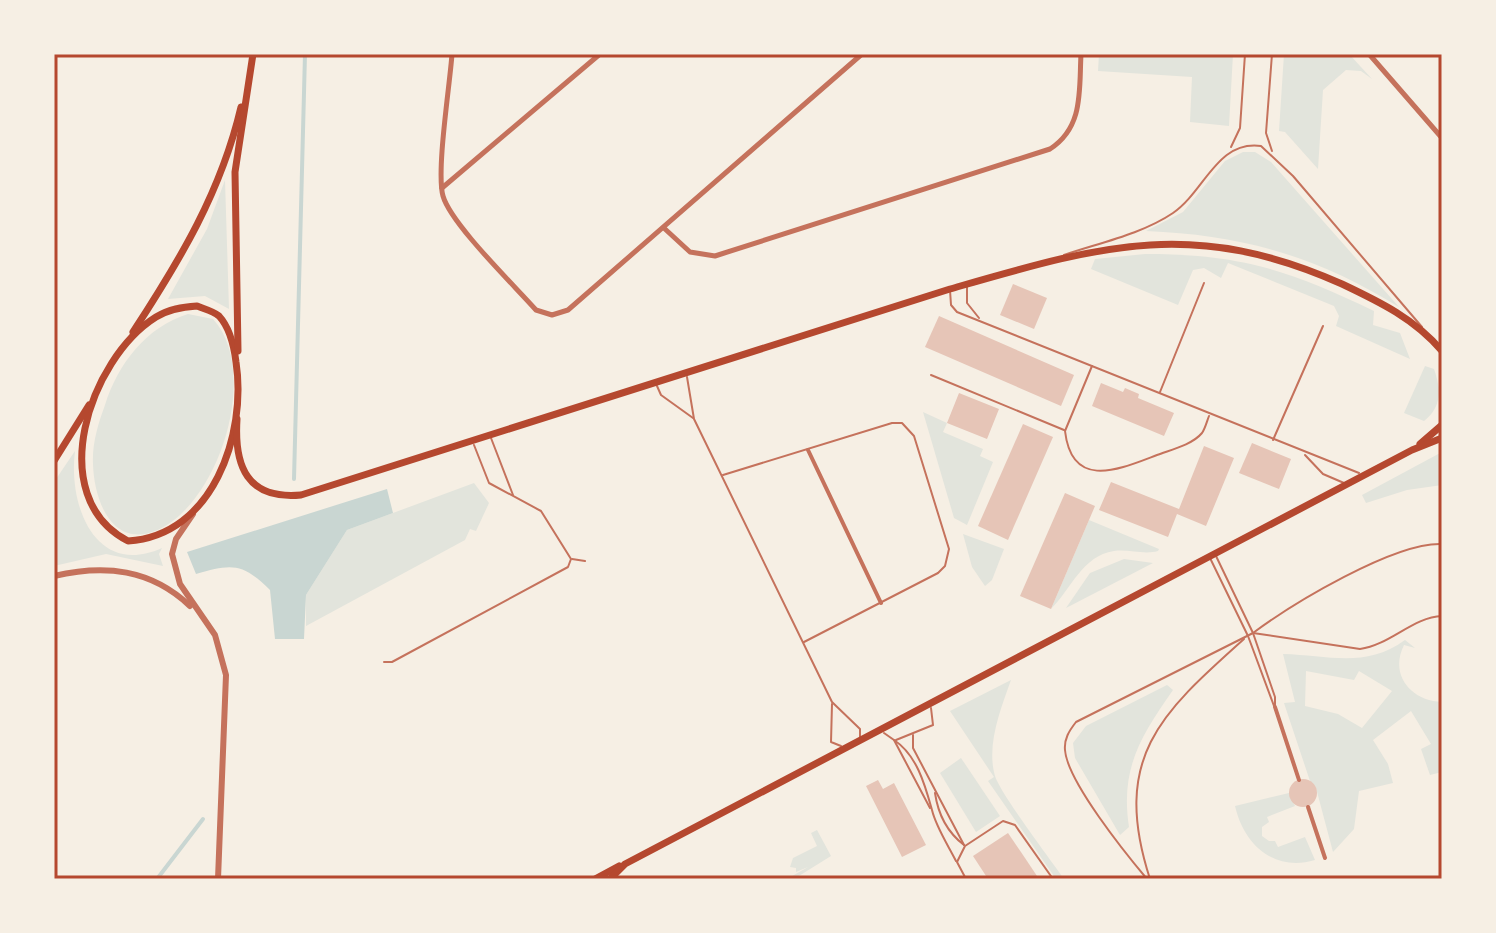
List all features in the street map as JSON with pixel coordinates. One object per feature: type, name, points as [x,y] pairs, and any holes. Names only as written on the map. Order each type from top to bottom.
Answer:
[{"type":"main road","points":[[54,461],[203,219],[227,158],[253,54]]},
{"type":"main road","points":[[253,54],[234,185],[238,462],[255,484],[282,497],[328,488],[950,289],[1046,261],[1125,245],[1226,247],[1309,270],[1422,328],[1442,351]]},
{"type":"main road","points":[[125,344],[156,317],[174,308],[197,306],[216,314],[227,326],[239,377]]},
{"type":"main road","points":[[101,386],[85,429],[83,450],[88,498],[98,519],[128,541],[147,540],[165,534],[202,502],[227,458],[237,419]]},
{"type":"main road","points":[[1412,450],[1442,425]]},
{"type":"main road","points":[[595,879],[1363,475],[1442,438]]},
{"type":"main road","points":[[610,879],[625,864]]},
{"type":"street","points":[[452,54],[441,189],[454,216],[543,314],[560,314],[568,310],[665,229],[862,54]]},
{"type":"street","points":[[441,189],[600,54]]},
{"type":"street","points":[[665,229],[690,252],[715,256],[1050,149],[1071,131],[1077,116],[1081,54]]},
{"type":"street","points":[[1369,54],[1442,138]]},
{"type":"street","points":[[808,450],[881,603]]},
{"type":"street","points":[[202,502],[176,539],[172,554],[180,584],[215,635],[226,675],[218,879]]},
{"type":"street","points":[[54,576],[99,569],[144,575],[181,597],[204,620]]},
{"type":"street","points":[[1275,707],[1299,780]]},
{"type":"street","points":[[1308,807],[1325,858]]},
{"type":"lane","points":[[1046,261],[1127,234],[1174,212],[1229,149],[1240,128],[1245,54]]},
{"type":"lane","points":[[1272,54],[1266,133],[1276,157]]},
{"type":"lane","points":[[1229,149],[1261,146],[1276,157],[1422,328]]},
{"type":"lane","points":[[1159,393],[1204,283]]},
{"type":"lane","points":[[968,284],[967,303],[980,318]]},
{"type":"lane","points":[[950,289],[951,305],[957,312],[980,318],[1304,454],[1363,475]]},
{"type":"lane","points":[[1273,441],[1323,326]]},
{"type":"lane","points":[[1092,365],[1065,431],[1075,458],[1091,471],[1104,473],[1193,440],[1202,433],[1210,415]]},
{"type":"lane","points":[[685,372],[694,419],[832,702],[860,729],[858,741]]},
{"type":"lane","points":[[931,375],[1065,431]]},
{"type":"lane","points":[[655,381],[661,395],[694,419]]},
{"type":"lane","points":[[723,475],[892,423],[902,423],[914,436],[949,549],[948,557],[938,573],[804,642]]},
{"type":"lane","points":[[490,434],[514,496]]},
{"type":"lane","points":[[472,440],[486,479],[547,517],[556,539],[571,559],[585,561]]},
{"type":"lane","points":[[1304,454],[1323,474],[1347,484]]},
{"type":"lane","points":[[1148,879],[1113,839],[1067,761],[1066,737],[1076,722],[1248,636],[1277,615],[1394,553],[1417,546],[1442,544]]},
{"type":"lane","points":[[1212,555],[1253,633],[1275,697],[1275,707]]},
{"type":"lane","points":[[1212,555],[1275,707]]},
{"type":"lane","points":[[384,662],[392,662],[558,574],[568,567],[571,559]]},
{"type":"lane","points":[[1253,633],[1360,649],[1374,647],[1420,622],[1442,616]]},
{"type":"lane","points":[[1148,879],[1139,840],[1138,801],[1144,760],[1154,733],[1179,697],[1248,636]]},
{"type":"lane","points":[[832,702],[829,736],[831,742],[847,747]]},
{"type":"lane","points":[[894,740],[933,725],[931,703]]},
{"type":"lane","points":[[880,730],[906,748],[930,794],[932,811]]},
{"type":"lane","points":[[913,735],[913,748],[965,846]]},
{"type":"lane","points":[[894,740],[966,879]]},
{"type":"lane","points":[[935,789],[937,808],[951,836],[965,846]]},
{"type":"lane","points":[[957,862],[965,846],[1003,821],[1009,821],[1020,830],[1053,879]]},
{"type":"lane","points":[[1440,879],[1442,875]]},
{"type":"shaded area","points":[[1099,54],[1233,54],[1229,126],[1190,122],[1192,77],[1098,71]]},
{"type":"shaded area","points":[[1284,54],[1349,54],[1372,79],[1361,71],[1346,70],[1323,90],[1318,169],[1285,132],[1279,131]]},
{"type":"shaded area","points":[[1243,152],[1255,152],[1271,162],[1399,307],[1338,274],[1278,251],[1215,237],[1146,231],[1183,212],[1225,161]]},
{"type":"shaded area","points":[[225,180],[229,309],[205,296],[168,299],[207,229]]},
{"type":"shaded area","points":[[1145,254],[1237,261],[1316,285],[1374,311],[1373,325],[1400,333],[1410,359],[1336,326],[1339,316],[1334,306],[1228,263],[1221,278],[1204,268],[1193,270],[1178,305],[1091,269],[1095,259]]},
{"type":"shaded area","points":[[188,314],[213,319],[227,342],[233,371],[233,402],[226,435],[214,467],[198,495],[178,517],[155,531],[127,533],[108,517],[97,492],[93,457],[98,427],[118,375],[136,349],[159,328]]},
{"type":"shaded area","points":[[1425,366],[1434,369],[1439,391],[1434,410],[1424,421],[1404,413]]},
{"type":"shaded area","points":[[923,412],[947,423],[943,432],[983,449],[980,456],[993,462],[967,525],[954,518]]},
{"type":"shaded area","points":[[75,451],[76,493],[91,531],[103,545],[119,553],[139,555],[162,548],[159,554],[163,566],[106,554],[54,566],[54,482]]},
{"type":"shaded area","points":[[1442,452],[1442,485],[1407,490],[1366,503],[1362,495]]},
{"type":"shaded area","points":[[474,483],[489,503],[476,531],[470,529],[465,540],[306,626],[306,595],[347,530]]},
{"type":"shaded area","points":[[387,489],[393,513],[347,530],[306,595],[304,639],[275,639],[270,590],[252,574],[227,567],[196,574],[187,552]]},
{"type":"shaded area","points":[[1089,520],[1159,549],[1147,552],[1114,551],[1093,559],[1051,609]]},
{"type":"shaded area","points":[[963,534],[1004,549],[992,580],[985,586],[972,567]]},
{"type":"shaded area","points":[[1124,559],[1153,563],[1066,608],[1090,573]]},
{"type":"shaded area","points":[[1405,640],[1415,648],[1404,645],[1399,666],[1401,676],[1421,697],[1442,702],[1442,772],[1430,775],[1421,749],[1431,744],[1411,711],[1373,740],[1388,764],[1393,783],[1359,791],[1354,829],[1333,852],[1316,788],[1310,781],[1284,703],[1295,702],[1283,654],[1346,658],[1375,655]],"holes":[[[1306,671],[1354,680],[1359,671],[1392,691],[1362,728],[1338,714],[1305,706]]]},
{"type":"shaded area","points":[[1011,680],[993,739],[995,776],[1015,811],[1064,879],[1056,879],[988,781],[994,777],[950,711]]},
{"type":"shaded area","points":[[1167,685],[1173,690],[1151,723],[1136,754],[1128,787],[1129,827],[1120,835],[1075,758],[1073,743],[1086,726]]},
{"type":"shaded area","points":[[961,758],[1000,816],[976,832],[940,773]]},
{"type":"shaded area","points":[[1289,793],[1295,806],[1267,817],[1269,822],[1262,827],[1262,836],[1275,841],[1278,847],[1305,837],[1315,860],[1300,863],[1274,858],[1253,843],[1239,820],[1235,806]]},
{"type":"shaded area","points":[[817,830],[831,856],[794,879],[787,879],[808,867],[796,872],[796,868],[790,867],[793,858],[817,846],[811,833]]},
{"type":"building","points":[[1013,284],[1047,298],[1034,329],[1000,315]]},
{"type":"building","points":[[939,316],[1074,375],[1061,406],[925,347]]},
{"type":"building","points":[[1101,383],[1123,392],[1125,388],[1139,394],[1138,398],[1174,413],[1164,436],[1092,406]]},
{"type":"building","points":[[959,393],[999,409],[987,439],[947,423]]},
{"type":"building","points":[[1023,424],[1053,437],[1008,540],[978,526]]},
{"type":"building","points":[[1252,443],[1291,459],[1279,489],[1239,473]]},
{"type":"building","points":[[1204,446],[1234,458],[1206,526],[1177,514],[1168,537],[1099,510],[1111,482],[1179,509]]},
{"type":"building","points":[[1065,493],[1095,506],[1051,609],[1020,596]]},
{"type":"building","points":[[1303,779],[1313,783],[1317,793],[1313,803],[1303,807],[1293,803],[1289,793],[1293,783]]},
{"type":"building","points":[[878,780],[883,789],[894,783],[926,845],[902,857],[866,786]]},
{"type":"building","points":[[1008,833],[1039,879],[988,879],[973,856]]},
{"type":"waterway","points":[[294,479],[305,54]]},
{"type":"waterway","points":[[157,879],[203,819]]}]
